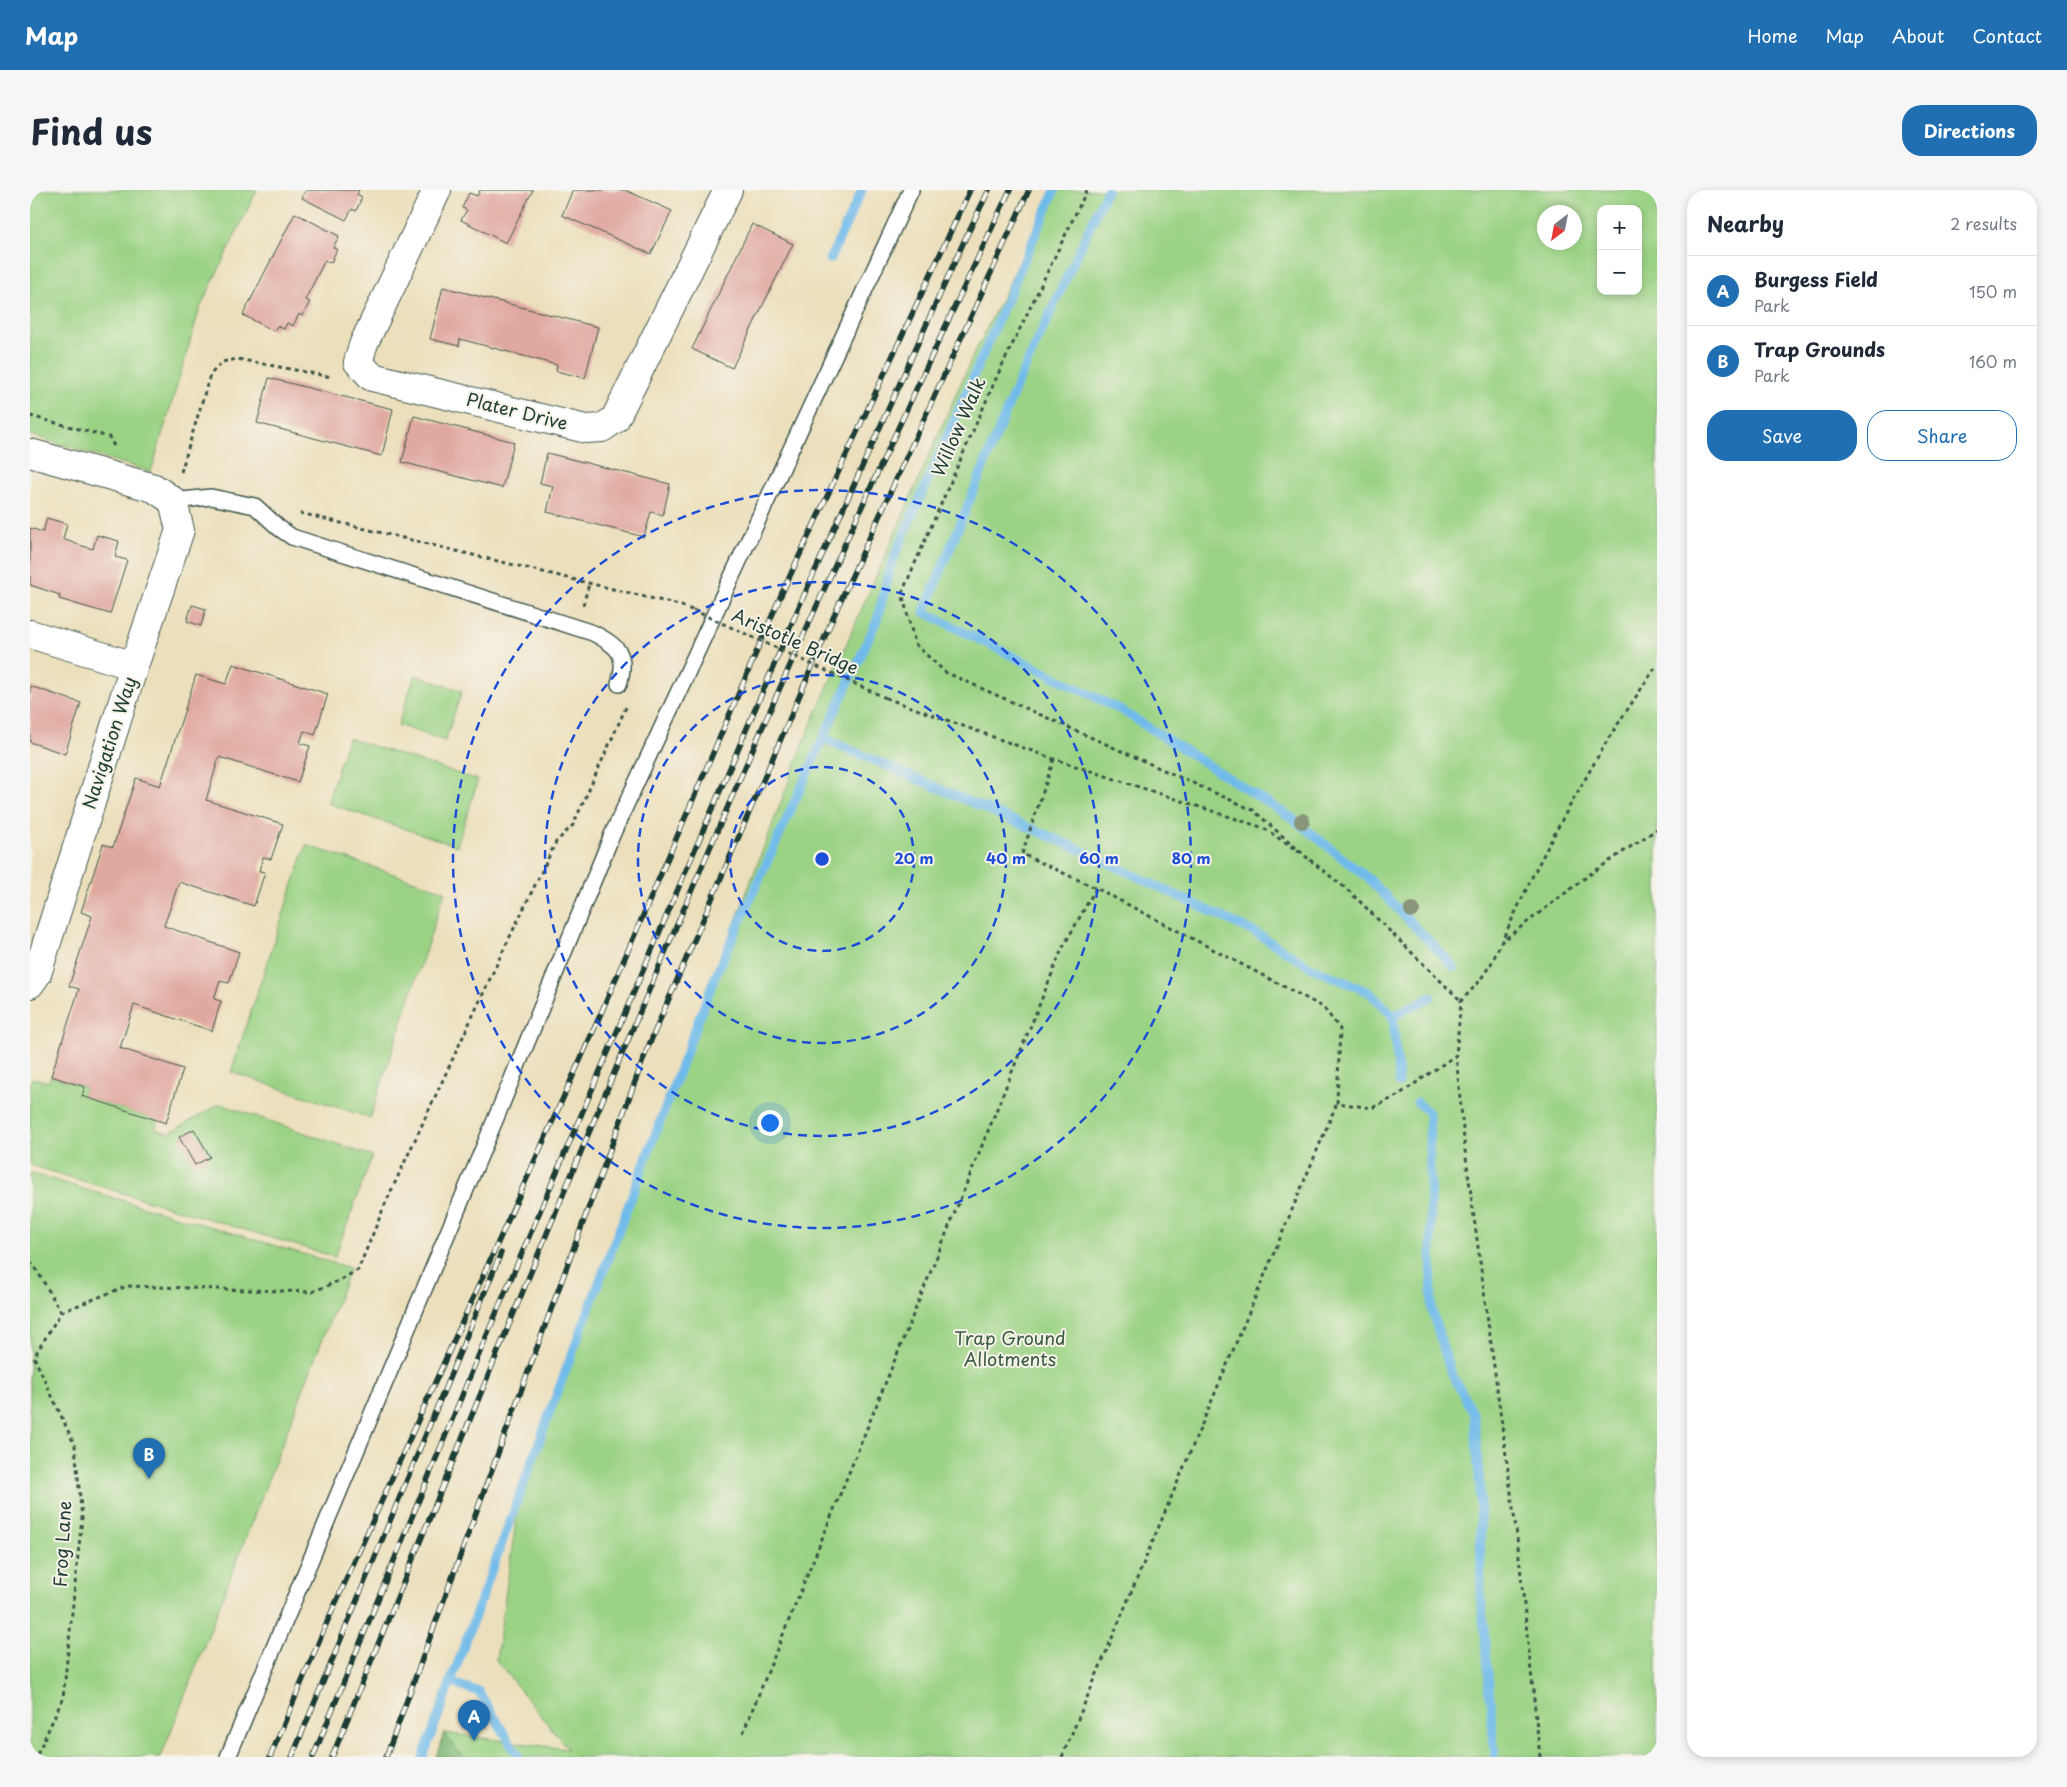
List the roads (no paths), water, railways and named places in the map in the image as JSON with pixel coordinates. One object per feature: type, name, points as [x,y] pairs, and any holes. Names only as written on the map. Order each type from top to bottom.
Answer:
[{"type":"street","name":"Plater Drive","points":[[437,190],[364,343],[358,362],[372,377],[586,429],[602,428],[615,419],[728,190]]},
{"type":"street","points":[[30,453],[154,488],[173,501]]},
{"type":"street","name":"Navigation Way","points":[[30,984],[37,974],[134,666],[180,530],[173,501]]},
{"type":"street","points":[[30,634],[134,666]]},
{"type":"lane","points":[[228,1757],[498,1113],[612,835],[911,190]]},
{"type":"lane","points":[[173,501],[211,497],[255,506],[292,537],[494,601],[600,637],[614,644],[619,651],[622,673],[619,684]]},
{"type":"waterway","points":[[830,259],[862,190]]},
{"type":"waterway","points":[[423,1757],[553,1404],[714,979],[877,620],[892,562],[1055,190]]},
{"type":"waterway","points":[[1107,190],[1017,385],[924,612],[1121,710],[1292,818],[1369,879],[1454,967]]},
{"type":"waterway","points":[[823,738],[1081,850],[1256,933],[1312,968],[1369,992],[1393,1016],[1399,1083]]},
{"type":"waterway","points":[[1393,1016],[1431,997]]},
{"type":"waterway","points":[[1417,1102],[1429,1113],[1432,1311],[1450,1370],[1474,1415],[1480,1488],[1481,1594],[1495,1757]]},
{"type":"waterway","points":[[450,1682],[479,1692],[519,1757]]},
{"type":"railway","points":[[270,1757],[328,1620],[595,1027],[781,595],[970,190]]},
{"type":"railway","points":[[313,1757],[489,1330],[801,602],[989,190]]},
{"type":"railway","points":[[332,1757],[587,1137],[745,767],[875,477],[1010,190]]},
{"type":"railway","points":[[386,1757],[646,1052],[839,604],[1029,190]]},
{"type":"railway","points":[[292,1757],[501,1253]]},
{"type":"place","name":"Trap Grounds","points":[[149,1479]]},
{"type":"place","name":"Burgess Field","points":[[474,1741]]},
{"type":"park label","name":"Trap Ground Allotments","points":[[1010,1349]]}]
